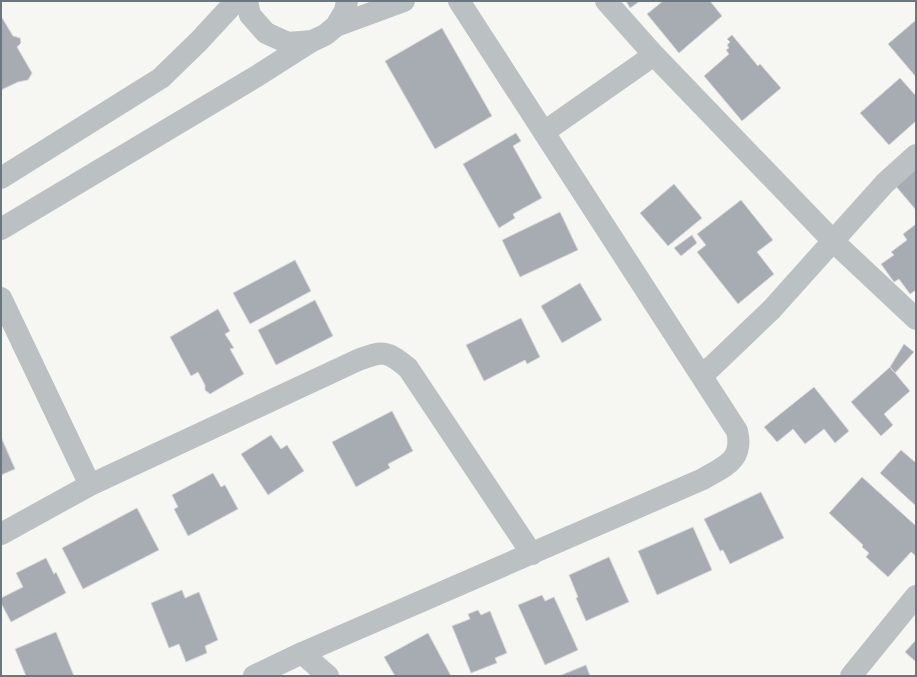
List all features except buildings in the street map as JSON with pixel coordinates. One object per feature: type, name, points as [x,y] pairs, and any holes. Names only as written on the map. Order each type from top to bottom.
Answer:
[{"type":"street","points":[[1,178],[161,78],[199,41],[236,1]]},
{"type":"street","points":[[247,1],[250,15],[266,33],[288,43],[312,41]]},
{"type":"street","points":[[336,26],[345,11],[348,1]]},
{"type":"street","points":[[1,229],[257,76],[312,41],[325,35],[336,26],[404,1]]},
{"type":"street","points":[[254,676],[302,653],[703,479],[728,464],[739,451],[737,431],[459,1]]},
{"type":"street","points":[[606,1],[654,55],[833,241],[916,319]]},
{"type":"street","points":[[544,132],[654,55]]},
{"type":"street","points":[[702,376],[772,309],[885,183],[916,155]]},
{"type":"street","points":[[1,298],[90,484]]},
{"type":"street","points":[[1,534],[90,484],[358,360],[384,353],[395,357],[408,368],[532,554]]},
{"type":"street","points":[[851,676],[916,596]]},
{"type":"street","points":[[302,653],[328,676]]}]
